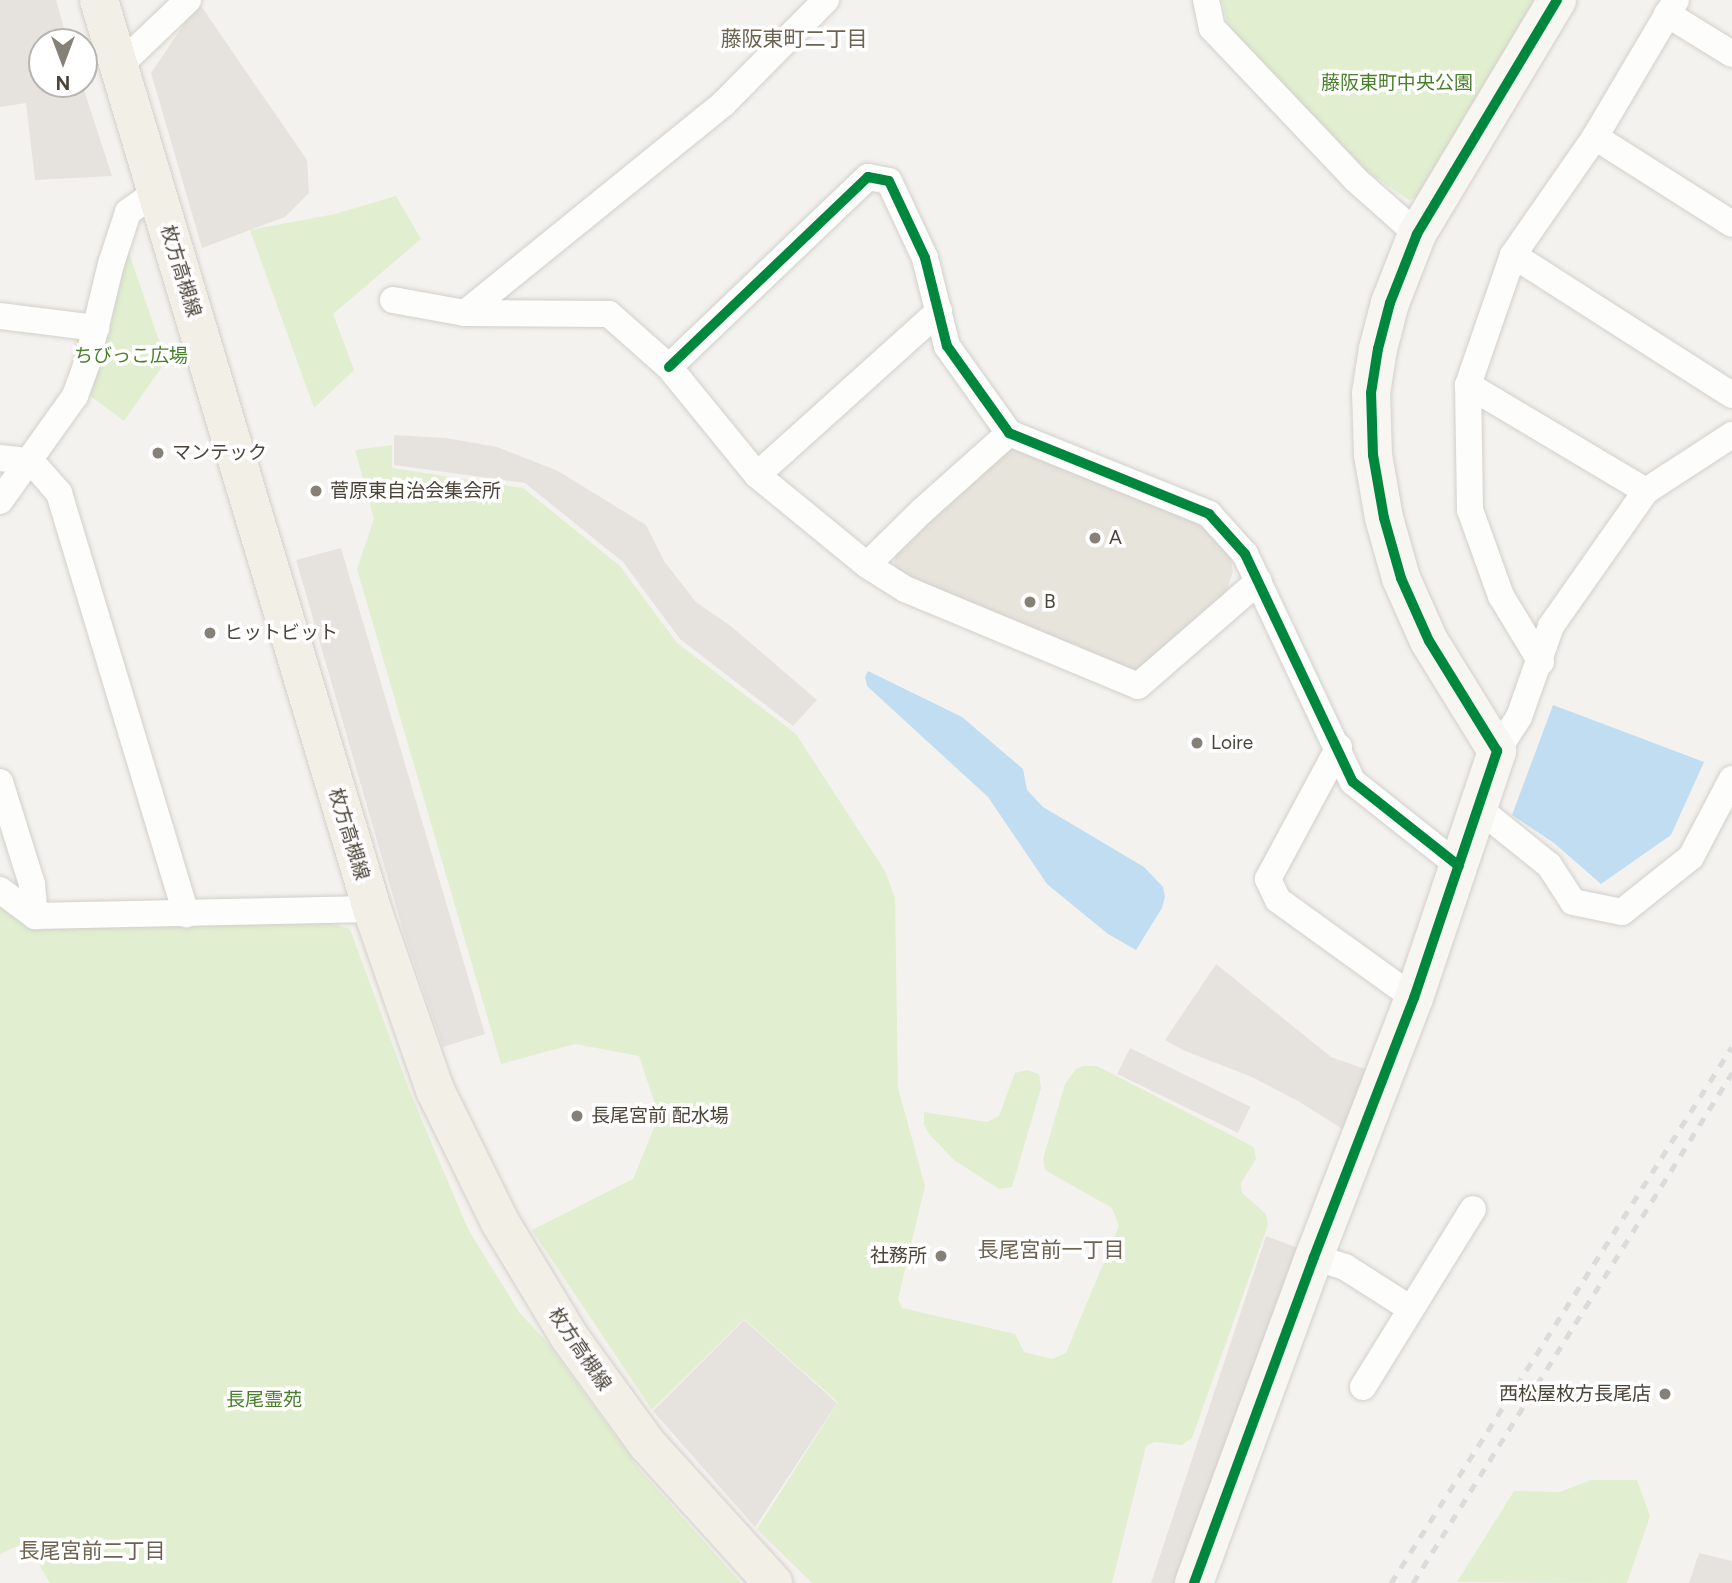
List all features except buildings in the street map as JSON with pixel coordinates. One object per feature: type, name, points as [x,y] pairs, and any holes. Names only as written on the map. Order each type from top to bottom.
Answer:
[{"type":"main road","name":"枚方高槻線","points":[[99,0],[372,909],[435,1090],[514,1245],[570,1338],[647,1444],[773,1583]]},
{"type":"street","points":[[120,65],[188,0]]},
{"type":"street","points":[[465,313],[724,103],[826,0]]},
{"type":"street","points":[[1206,0],[1212,28],[1356,180],[1417,234]]},
{"type":"street","points":[[1497,751],[1429,642],[1401,578],[1384,518],[1373,455],[1371,393],[1378,349],[1390,303],[1417,234],[1557,0]]},
{"type":"street","points":[[1541,662],[1501,596],[1470,510],[1468,385],[1513,255],[1595,137],[1671,7],[1732,54]]},
{"type":"street","points":[[1595,137],[1732,223]]},
{"type":"street","points":[[669,367],[868,177],[890,181],[925,258],[947,346],[1009,433],[1209,514],[1245,554],[1339,747],[1353,782],[1459,866]]},
{"type":"street","points":[[0,501],[75,396],[128,212],[158,192]]},
{"type":"street","points":[[1513,255],[1732,395]]},
{"type":"street","points":[[393,300],[465,313],[609,314],[669,367],[757,475],[867,565],[905,589],[1138,686],[1259,581]]},
{"type":"street","points":[[757,475],[939,311]]},
{"type":"street","points":[[0,316],[96,328]]},
{"type":"street","points":[[1468,385],[1646,491]]},
{"type":"street","points":[[867,565],[923,510],[1009,433]]},
{"type":"street","points":[[1194,1583],[1314,1257],[1414,998],[1497,751],[1519,717],[1541,662],[1551,626],[1646,491],[1732,435]]},
{"type":"street","points":[[0,458],[31,461],[59,493],[186,915]]},
{"type":"street","points":[[1339,747],[1268,879],[1278,900],[1414,998]]},
{"type":"street","points":[[1478,808],[1549,865],[1573,902],[1622,912],[1691,857],[1732,779]]},
{"type":"street","points":[[0,782],[32,884],[35,916]]},
{"type":"street","points":[[0,890],[35,916],[186,915],[372,909]]},
{"type":"street","points":[[1363,1387],[1473,1209]]},
{"type":"street","points":[[1314,1257],[1345,1268],[1411,1309]]},
{"type":"shaded area","points":[[0,0],[56,0],[64,28],[28,28],[28,98],[87,98],[112,176],[35,180],[26,103],[0,107]]},
{"type":"shaded area","points":[[201,6],[307,160],[309,193],[285,217],[202,248],[151,73],[190,15]]},
{"type":"shaded area","points":[[394,435],[446,438],[497,447],[558,471],[646,525],[664,561],[696,602],[732,627],[817,700],[793,726],[680,639],[623,562],[525,483],[394,465]]},
{"type":"shaded area","points":[[1011,446],[1201,522],[1230,553],[1233,572],[1225,596],[1136,673],[900,573],[894,564],[895,554]]},
{"type":"shaded area","points":[[341,548],[485,1034],[443,1047],[404,934],[296,560]]},
{"type":"shaded area","points":[[1216,964],[1331,1057],[1368,1070],[1344,1130],[1298,1101],[1252,1077],[1185,1051],[1165,1040]]},
{"type":"shaded area","points":[[1130,1048],[1250,1107],[1238,1133],[1117,1074]]},
{"type":"shaded area","points":[[1266,1236],[1301,1249],[1184,1583],[1151,1583]]},
{"type":"shaded area","points":[[744,1320],[837,1403],[755,1527],[653,1411]]},
{"type":"shaded area","points":[[1699,1553],[1732,1561],[1732,1583],[1689,1583]]},
{"type":"green space","name":"藤阪東町中央公園","points":[[1222,0],[1543,0],[1426,194],[1409,200],[1366,171],[1228,26]]},
{"type":"green space","points":[[396,196],[421,239],[333,314],[354,370],[314,408],[250,230],[335,214]]},
{"type":"green space","name":"ちびっこ広場","points":[[127,247],[166,361],[124,421],[85,392]]},
{"type":"green space","points":[[392,445],[392,468],[523,488],[620,566],[677,643],[796,734],[885,871],[895,898],[898,1088],[925,1186],[898,1299],[902,1308],[1015,1334],[1024,1352],[1052,1359],[1066,1353],[1119,1226],[1112,1208],[1045,1170],[1043,1159],[1065,1084],[1076,1069],[1097,1066],[1254,1147],[1256,1159],[1241,1183],[1242,1193],[1266,1214],[1268,1225],[1192,1438],[1182,1445],[1155,1442],[1146,1446],[1112,1583],[812,1583],[757,1529],[838,1402],[744,1319],[652,1410],[532,1230],[633,1179],[659,1116],[639,1056],[575,1044],[501,1064],[357,569],[374,519],[355,450]]},
{"type":"green space","name":"長尾霊苑","points":[[0,905],[321,921],[350,929],[410,1092],[468,1229],[519,1312],[546,1341],[640,1470],[741,1583],[50,1583],[26,1542],[0,1554]]},
{"type":"green space","points":[[1026,1070],[1039,1074],[1041,1088],[1012,1187],[999,1189],[954,1160],[929,1134],[924,1124],[924,1112],[987,1122],[999,1116],[1015,1073]]},
{"type":"green space","points":[[1591,1480],[1637,1480],[1650,1516],[1627,1583],[1457,1582],[1514,1491],[1560,1492]]},
{"type":"water","points":[[868,671],[962,717],[1023,769],[1027,790],[1043,807],[1144,867],[1163,887],[1165,897],[1162,908],[1136,950],[1108,934],[1047,884],[988,797],[867,686],[865,677]]},
{"type":"water","points":[[1553,705],[1704,762],[1671,835],[1601,884],[1554,843],[1512,815]]},
{"type":"railway","points":[[1391,1583],[1732,1047]]},
{"type":"railway","points":[[1413,1583],[1732,1073]]},
{"type":"cycle path","points":[[1194,1583],[1314,1257],[1414,998],[1497,751],[1429,641],[1401,578],[1384,518],[1373,455],[1371,393],[1378,349],[1390,303],[1417,234],[1557,0]]},
{"type":"cycle path","points":[[669,367],[868,177],[889,181],[925,258],[947,346],[1009,433],[1209,514],[1245,554],[1353,782],[1459,866]]},
{"type":"place","name":"マンテック","points":[[158,453]]},
{"type":"place","name":"菅原東自治会集会所","points":[[316,491]]},
{"type":"place","name":"A","points":[[1095,538]]},
{"type":"place","name":"B","points":[[1030,602]]},
{"type":"place","name":"ヒットビット","points":[[210,633]]},
{"type":"place","name":"Loire","points":[[1197,743]]},
{"type":"place","name":"長尾宮前 配水場","points":[[577,1116]]},
{"type":"place","name":"社務所","points":[[941,1256]]},
{"type":"place","name":"西松屋枚方長尾店","points":[[1665,1394]]},
{"type":"district","name":"藤阪東町二丁目","points":[[794,39]]},
{"type":"district","name":"長尾宮前一丁目","points":[[1051,1250]]},
{"type":"district","name":"長尾宮前二丁目","points":[[92,1551]]}]
